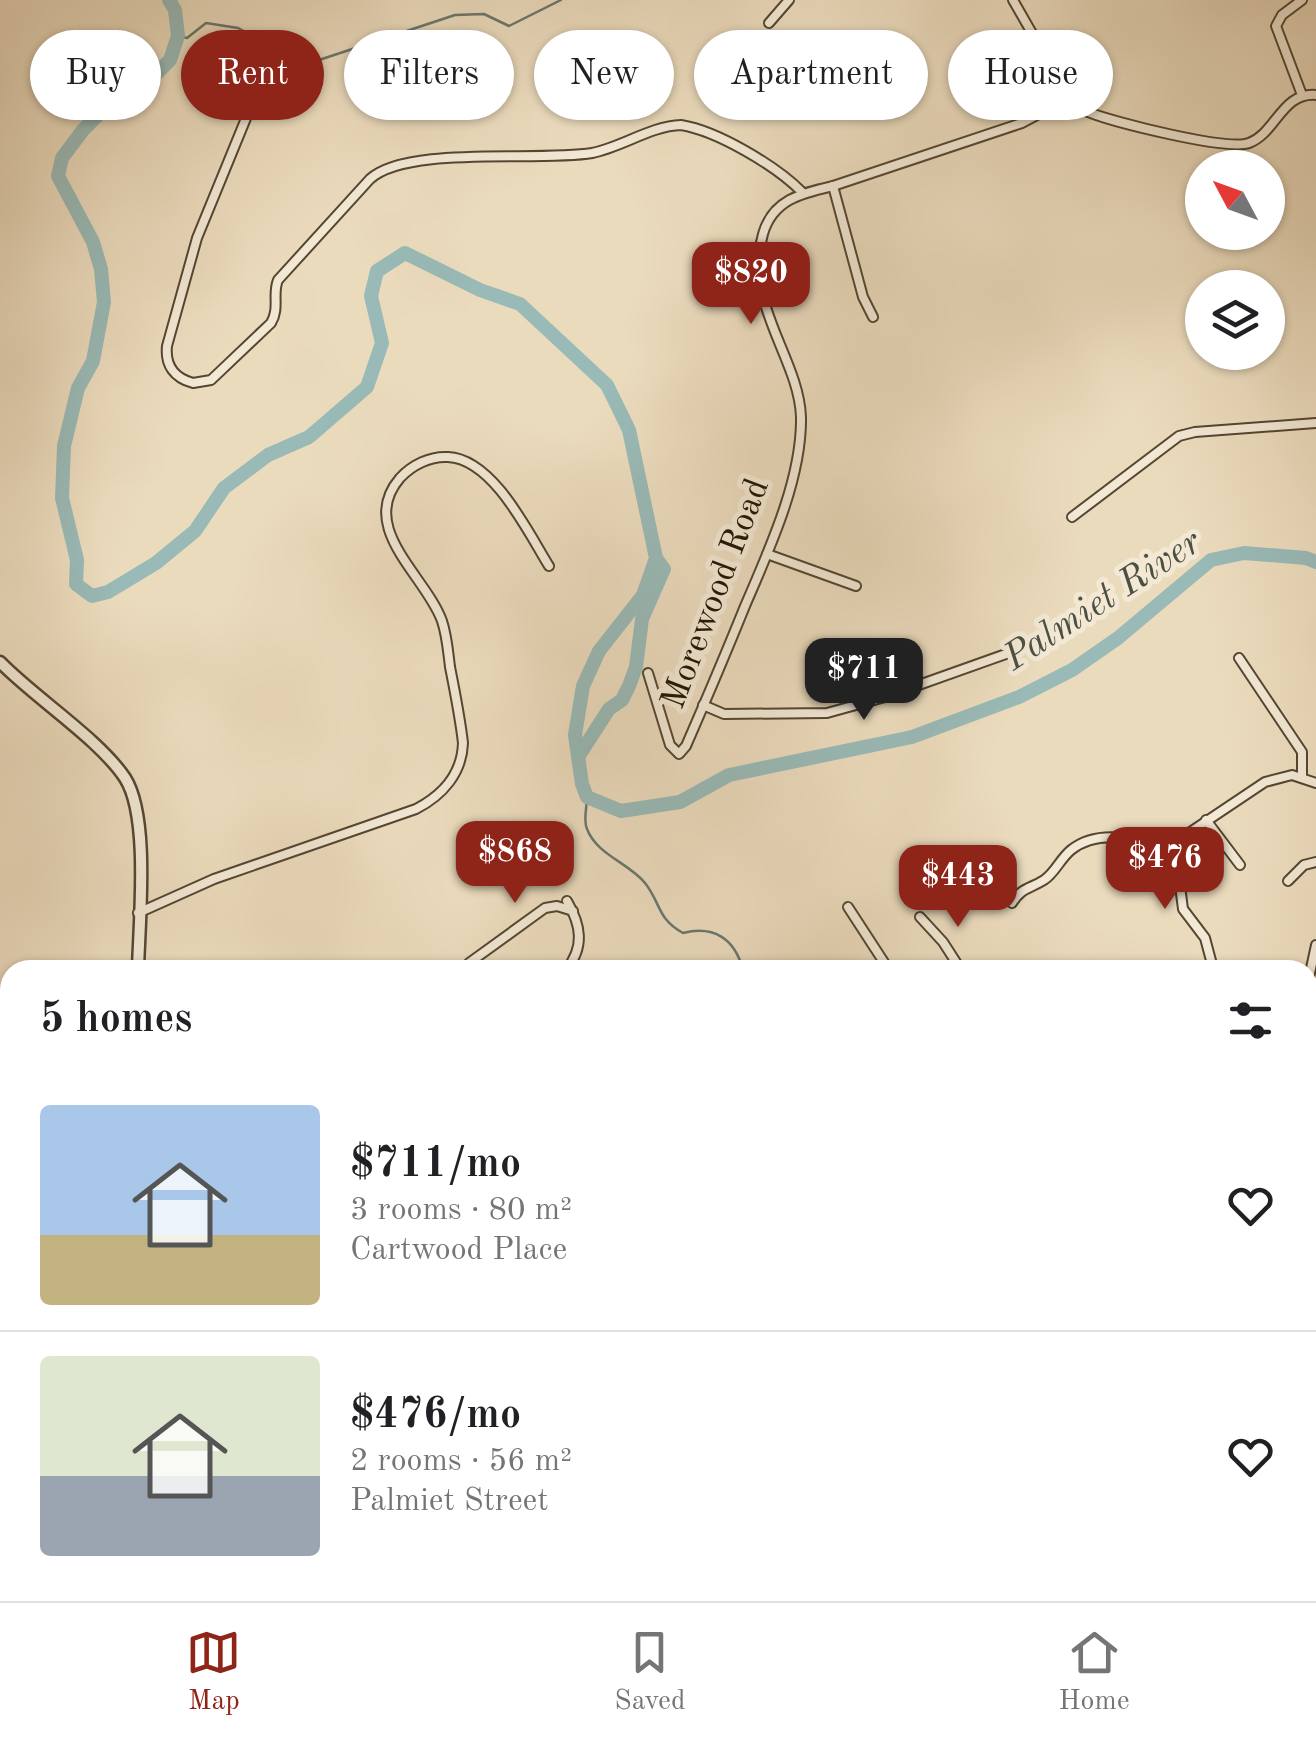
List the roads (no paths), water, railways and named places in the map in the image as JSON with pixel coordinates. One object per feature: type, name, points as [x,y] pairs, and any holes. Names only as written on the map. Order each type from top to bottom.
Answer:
[{"type":"street","points":[[769,23],[789,0]]},
{"type":"street","points":[[1013,0],[1030,30]]},
{"type":"street","points":[[1302,0],[1282,15],[1276,26],[1302,96]]},
{"type":"street","points":[[1113,118],[1235,146],[1260,137],[1302,96],[1316,96]]},
{"type":"street","points":[[245,120],[198,238],[167,346],[167,363],[193,383],[211,380],[271,323],[276,316],[278,280],[370,179],[385,169],[455,159],[594,152],[681,124],[754,158],[802,192],[833,186],[1029,120]]},
{"type":"street","points":[[833,186],[863,298],[873,317]]},
{"type":"street","name":"Morewood Road","points":[[648,674],[675,753],[686,746],[704,705],[767,554],[788,488],[801,420],[793,382],[763,296],[760,243],[772,214],[802,192]]},
{"type":"street","points":[[1072,517],[1179,436],[1316,424]]},
{"type":"street","points":[[138,913],[214,880],[416,809],[435,798],[452,779],[464,742],[444,628],[428,592],[399,554],[387,528],[387,505],[406,473],[424,461],[444,457],[478,467],[501,492],[549,566]]},
{"type":"street","points":[[767,554],[856,586]]},
{"type":"street","points":[[704,705],[724,714],[827,712],[1020,649]]},
{"type":"street","points":[[1238,658],[1302,752],[1302,778]]},
{"type":"street","points":[[0,662],[106,756],[128,783],[140,830],[138,960]]},
{"type":"street","points":[[1150,859],[1265,782],[1280,776],[1316,783]]},
{"type":"street","points":[[1206,820],[1240,865]]},
{"type":"street","points":[[1012,902],[1024,887],[1044,880],[1067,853],[1083,842],[1122,838],[1164,848]]},
{"type":"street","points":[[1174,840],[1183,908],[1205,938],[1211,960]]},
{"type":"street","points":[[1288,881],[1304,865],[1316,862]]},
{"type":"street","points":[[568,901],[579,923],[574,960]]},
{"type":"street","points":[[474,960],[546,908],[557,906],[573,911]]},
{"type":"street","points":[[848,907],[882,960]]},
{"type":"street","points":[[920,916],[955,960]]},
{"type":"waterway","name":"Palmiet River","points":[[169,0],[175,10],[178,36],[170,60],[154,76],[116,97],[83,130],[62,158],[58,176],[93,242],[104,302],[93,361],[78,388],[64,446],[62,498],[77,560],[76,584],[92,596],[108,592],[156,563],[195,531],[224,488],[268,455],[309,437],[367,387],[382,343],[371,296],[377,271],[405,253],[480,290],[520,304],[607,385],[629,430],[656,558],[643,595],[599,651],[583,686],[575,735],[587,797],[621,811],[680,802],[729,775],[912,737],[1019,697],[1072,670],[1118,638],[1211,560],[1244,553],[1316,562]]},
{"type":"waterway","points":[[178,36],[187,38],[206,23],[238,28],[295,58],[316,61],[455,15],[484,14],[509,26],[561,0]]},
{"type":"waterway","points":[[578,757],[629,686],[636,667],[642,619],[664,569],[656,558]]},
{"type":"waterway","points":[[587,797],[586,825],[598,846],[645,883],[675,928],[683,933],[704,931],[722,937],[739,960]]}]
